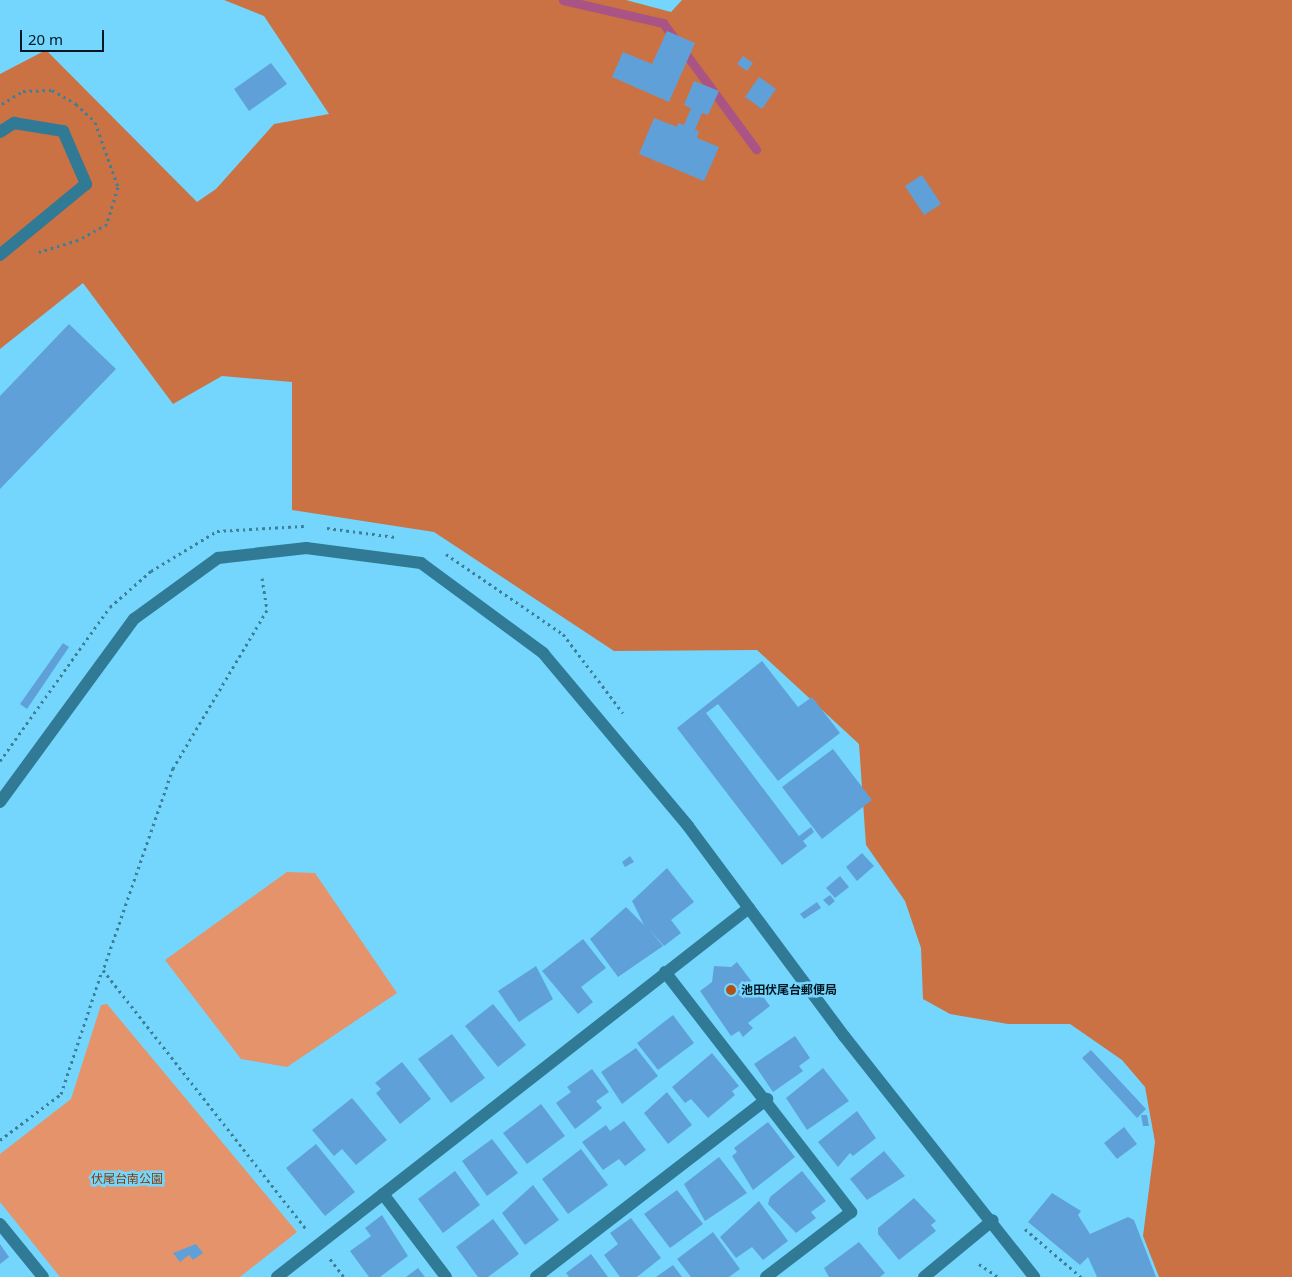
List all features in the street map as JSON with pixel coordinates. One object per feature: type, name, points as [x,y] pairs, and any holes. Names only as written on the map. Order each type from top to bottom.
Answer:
[{"type":"street","points":[[0,132],[14,123],[64,131],[86,184],[0,255]]},
{"type":"street","points":[[0,802],[134,619],[218,558],[306,548],[421,563],[543,653],[688,826],[844,1036],[993,1220],[1034,1277]]},
{"type":"street","points":[[277,1277],[749,908]]},
{"type":"street","points":[[665,972],[767,1099],[850,1212],[766,1277]]},
{"type":"street","points":[[536,1277],[767,1099]]},
{"type":"street","points":[[384,1194],[446,1277]]},
{"type":"street","points":[[924,1277],[993,1220]]},
{"type":"street","points":[[0,1224],[43,1277]]},
{"type":"path","points":[[0,761],[110,607],[151,571],[216,531],[283,524],[311,526]]},
{"type":"path","points":[[320,527],[401,539]]},
{"type":"path","points":[[436,551],[453,557],[563,634],[630,722]]},
{"type":"path","points":[[0,1140],[61,1094],[173,768],[267,610],[262,578]]},
{"type":"path","points":[[103,970],[344,1277]]},
{"type":"path","points":[[1018,1221],[1081,1277]]},
{"type":"path","points":[[979,1264],[998,1277]]},
{"type":"green space","points":[[287,872],[315,873],[397,993],[287,1067],[241,1059],[165,960]]},
{"type":"green space","name":"伏尾台南公園","points":[[107,1004],[297,1232],[240,1277],[60,1277],[0,1202],[0,1154],[71,1099],[101,1005]]},
{"type":"shaded area","points":[[224,0],[626,0],[671,12],[682,0],[1292,0],[1292,1277],[1159,1277],[1143,1236],[1155,1142],[1145,1087],[1122,1060],[1070,1024],[1008,1024],[950,1014],[923,999],[921,948],[905,901],[866,845],[859,744],[757,650],[614,651],[434,532],[292,510],[292,382],[222,376],[173,404],[83,283],[0,349],[0,74],[46,50],[197,202],[216,189],[274,124],[329,114],[264,16]]},
{"type":"building","points":[[667,31],[695,43],[669,102],[612,77],[623,52],[652,64]]},
{"type":"building","points":[[743,56],[753,63],[747,71],[737,64]]},
{"type":"building","points":[[271,63],[287,84],[249,111],[234,89]]},
{"type":"building","points":[[759,77],[776,89],[762,109],[745,97]]},
{"type":"building","points":[[694,81],[719,91],[708,115],[702,113],[695,130],[699,131],[697,138],[719,147],[704,181],[639,154],[654,118],[677,127],[678,123],[684,125],[691,108],[684,105]]},
{"type":"building","points":[[922,175],[941,204],[924,215],[905,186]]},
{"type":"building","points":[[69,324],[116,369],[0,489],[0,396]]},
{"type":"building","points":[[63,643],[69,647],[27,709],[20,704]]},
{"type":"building","points":[[762,661],[798,707],[812,697],[840,733],[778,781],[718,704],[706,713],[799,836],[811,827],[814,832],[803,841],[807,846],[782,865],[677,728]]},
{"type":"building","points":[[833,749],[872,800],[822,839],[782,787]]},
{"type":"building","points":[[862,853],[874,866],[857,881],[846,867]]},
{"type":"building","points":[[630,856],[634,862],[625,867],[622,862]]},
{"type":"building","points":[[667,868],[694,902],[671,920],[681,933],[664,946],[649,929],[663,946],[618,977],[590,939],[626,907],[644,925],[632,901]]},
{"type":"building","points":[[840,876],[849,887],[835,898],[826,888]]},
{"type":"building","points":[[830,895],[835,901],[829,906],[823,900]]},
{"type":"building","points":[[817,902],[821,908],[804,919],[800,914]]},
{"type":"building","points":[[583,939],[606,968],[581,987],[593,1002],[578,1014],[542,971]]},
{"type":"building","points":[[737,962],[770,1006],[748,1023],[753,1028],[743,1037],[739,1031],[731,1036],[700,991],[712,982],[714,966],[731,967]]},
{"type":"building","points":[[536,966],[553,999],[519,1022],[498,991]]},
{"type":"building","points":[[493,1004],[526,1045],[498,1067],[465,1026]]},
{"type":"building","points":[[673,1015],[694,1043],[658,1070],[637,1043]]},
{"type":"building","points":[[452,1034],[485,1078],[451,1103],[418,1059]]},
{"type":"building","points":[[795,1036],[810,1058],[799,1066],[803,1071],[773,1092],[754,1064]]},
{"type":"building","points":[[636,1048],[658,1076],[622,1104],[601,1072]]},
{"type":"building","points":[[1091,1050],[1146,1109],[1137,1118],[1082,1058]]},
{"type":"building","points":[[712,1053],[739,1086],[732,1091],[735,1095],[708,1118],[691,1099],[685,1103],[672,1087]]},
{"type":"building","points":[[402,1062],[431,1099],[400,1124],[376,1093],[381,1089],[375,1083]]},
{"type":"building","points":[[823,1068],[849,1101],[807,1130],[786,1098]]},
{"type":"building","points":[[592,1069],[609,1092],[596,1101],[602,1108],[575,1129],[556,1103],[571,1092],[567,1087]]},
{"type":"building","points":[[667,1092],[692,1125],[668,1144],[644,1113]]},
{"type":"building","points":[[352,1098],[387,1140],[356,1165],[342,1149],[334,1156],[312,1130]]},
{"type":"building","points":[[541,1104],[565,1136],[527,1164],[503,1133]]},
{"type":"building","points":[[857,1111],[876,1138],[853,1156],[850,1153],[838,1167],[818,1142]]},
{"type":"building","points":[[1141,1115],[1147,1115],[1149,1126],[1143,1126]]},
{"type":"building","points":[[624,1121],[646,1150],[625,1166],[619,1159],[603,1170],[582,1142],[606,1125],[610,1131]]},
{"type":"building","points":[[768,1122],[795,1157],[753,1190],[732,1156],[737,1152],[734,1148]]},
{"type":"building","points":[[1124,1127],[1137,1144],[1117,1159],[1104,1143]]},
{"type":"building","points":[[492,1139],[518,1173],[487,1196],[462,1161]]},
{"type":"building","points":[[316,1144],[355,1192],[325,1216],[286,1168]]},
{"type":"building","points":[[581,1149],[608,1185],[568,1214],[542,1179]]},
{"type":"building","points":[[884,1151],[905,1176],[867,1200],[850,1179]]},
{"type":"building","points":[[719,1157],[747,1193],[705,1221],[684,1184]]},
{"type":"building","points":[[455,1171],[480,1205],[443,1233],[418,1199]]},
{"type":"building","points":[[802,1171],[826,1201],[811,1212],[816,1218],[796,1233],[768,1204],[770,1197]]},
{"type":"building","points":[[533,1185],[559,1220],[525,1245],[502,1213]]},
{"type":"building","points":[[677,1190],[703,1224],[670,1248],[644,1214]]},
{"type":"building","points":[[1052,1193],[1081,1211],[1078,1215],[1090,1234],[1128,1217],[1134,1220],[1156,1277],[1097,1277],[1088,1257],[1080,1265],[1028,1222]]},
{"type":"building","points":[[914,1198],[936,1221],[931,1225],[936,1231],[899,1260],[878,1234],[878,1228]]},
{"type":"building","points":[[759,1201],[788,1241],[763,1260],[752,1247],[736,1258],[720,1237]]},
{"type":"building","points":[[382,1215],[408,1256],[380,1277],[369,1277],[350,1251],[371,1236],[365,1228]]},
{"type":"building","points":[[631,1218],[661,1258],[637,1277],[620,1277],[604,1255],[618,1244],[610,1233]]},
{"type":"building","points":[[493,1219],[519,1254],[488,1277],[478,1277],[456,1247]]},
{"type":"building","points":[[713,1232],[740,1269],[729,1277],[691,1277],[677,1259]]},
{"type":"building","points":[[859,1242],[885,1273],[880,1277],[829,1277],[824,1268]]},
{"type":"building","points":[[0,1244],[9,1257],[0,1264]]},
{"type":"building","points":[[196,1244],[203,1253],[193,1260],[189,1255],[180,1262],[173,1253]]},
{"type":"building","points":[[591,1254],[608,1277],[569,1277],[566,1273]]},
{"type":"building","points":[[673,1265],[682,1277],[656,1277]]},
{"type":"building","points":[[418,1268],[425,1277],[406,1277]]},
{"type":"waterway","points":[[563,0],[663,23],[756,149]]},
{"type":"place","name":"池田伏尾台郵便局","points":[[731,990]]}]
